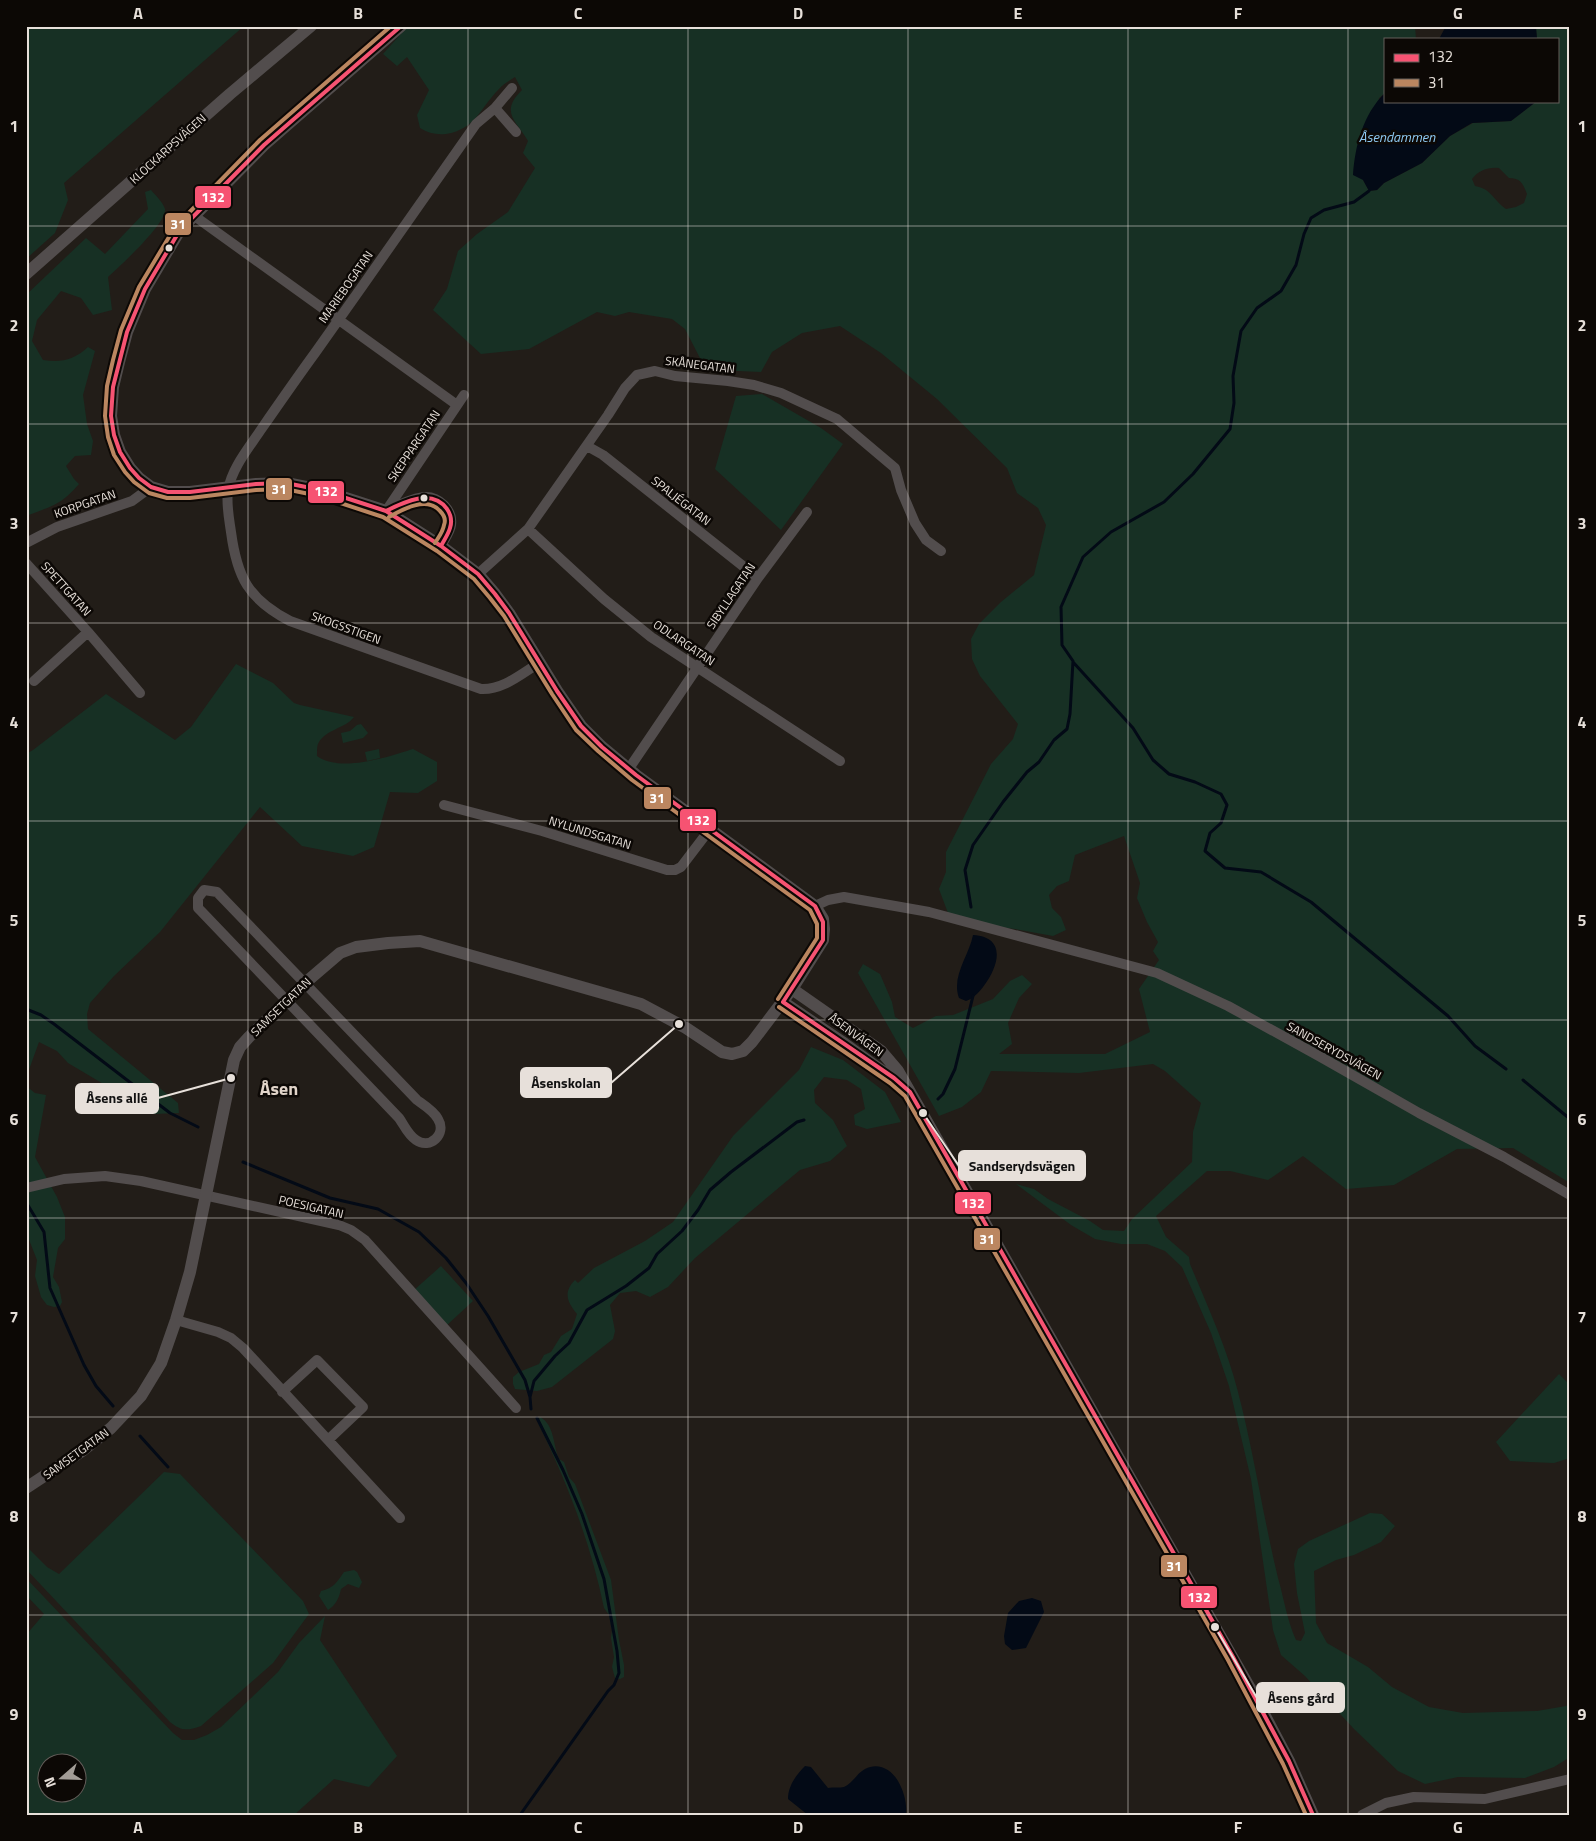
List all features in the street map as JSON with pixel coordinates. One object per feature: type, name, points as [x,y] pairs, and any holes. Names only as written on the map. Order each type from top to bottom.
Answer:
[{"type":"street","name":"KLOCKARPSVÄGEN","points":[[26,274],[310,26]]},
{"type":"street","points":[[401,26],[264,145],[180,230],[145,289],[127,332],[113,387],[111,416],[114,436],[120,452],[139,478],[151,487],[168,492],[207,491],[256,484],[286,483],[322,490],[386,511],[441,546],[478,574],[509,613],[539,663],[581,726],[628,770],[815,906],[823,919],[823,940],[782,1002]]},
{"type":"street","name":"MARIEBOGATAN","points":[[228,489],[238,464],[286,393],[476,124],[495,108],[512,88]]},
{"type":"street","points":[[495,108],[516,132]]},
{"type":"street","points":[[193,215],[456,405]]},
{"type":"street","name":"SKÅNEGATAN","points":[[478,574],[528,529],[587,446],[625,388],[637,374],[655,371],[675,376],[728,381],[772,391],[837,419],[895,468],[906,503],[915,523],[926,540],[941,551]]},
{"type":"street","name":"SKEPPARGATAN","points":[[386,511],[464,395]]},
{"type":"street","name":"SPALJÉGATAN","points":[[587,446],[603,455],[758,578]]},
{"type":"street","name":"KORPGATAN","points":[[26,543],[57,527],[132,501],[151,487]]},
{"type":"street","name":"SKOGSSTIGEN","points":[[228,489],[227,504],[234,555],[240,573],[249,589],[276,614],[290,621],[482,689],[493,690],[504,685],[539,663]]},
{"type":"street","points":[[386,511],[399,504],[424,497],[438,500],[444,505],[451,518],[449,531],[441,546]]},
{"type":"street","name":"SIBYLLAGATAN","points":[[628,770],[758,578],[807,512]]},
{"type":"street","name":"ODLARGATAN","points":[[528,529],[604,599],[651,637],[840,761]]},
{"type":"street","name":"SPETTGATAN","points":[[26,563],[140,693]]},
{"type":"street","name":"SPETTGATAN","points":[[34,681],[88,632]]},
{"type":"street","name":"NYLUNDSGATAN","points":[[444,805],[542,831],[667,870],[676,870],[680,867],[710,828]]},
{"type":"street","points":[[204,890],[217,892],[417,1100],[439,1119],[440,1132],[437,1138],[432,1142],[424,1143],[417,1141],[411,1136],[399,1118],[286,1001],[201,911],[197,902],[200,893],[204,890]]},
{"type":"street","name":"SANDSERYDSVÄGEN","points":[[815,906],[828,900],[844,897],[929,912],[1157,973],[1228,1006],[1419,1113],[1504,1157],[1570,1196]]},
{"type":"street","name":"SAMSETGATAN","points":[[26,1488],[97,1440],[141,1396],[160,1363],[176,1320],[190,1272],[234,1060],[240,1047],[305,983],[340,953],[356,947],[420,941],[642,1004],[686,1028],[722,1052],[732,1054],[743,1051],[752,1042],[782,1002]]},
{"type":"street","name":"ÅSENVÄGEN","points":[[792,989],[881,1050],[898,1071],[1255,1697],[1289,1761],[1313,1815]]},
{"type":"street","name":"ÅSENVÄGEN","points":[[782,1002],[886,1072],[910,1092]]},
{"type":"street","name":"POESIGATAN","points":[[26,1188],[64,1179],[105,1176],[140,1181],[340,1225],[358,1234],[516,1408]]},
{"type":"street","points":[[176,1320],[218,1332],[231,1338],[243,1348],[400,1518]]},
{"type":"street","points":[[282,1392],[317,1360],[363,1407],[328,1440]]},
{"type":"street","points":[[1362,1815],[1386,1803],[1414,1798],[1484,1799],[1570,1779]]},
{"type":"green space","points":[[26,26],[244,26],[64,183],[68,200],[55,233],[26,259]]},
{"type":"green space","points":[[408,26],[1415,26],[1416,38],[1384,38],[1384,94],[1379,98],[1363,180],[1369,191],[1377,190],[1384,183],[1422,163],[1450,136],[1473,123],[1511,121],[1536,102],[1558,102],[1558,38],[1537,38],[1536,31],[1520,26],[1570,26],[1570,1183],[1513,1148],[1457,1149],[1394,1185],[1346,1189],[1303,1156],[1268,1180],[1230,1171],[1207,1171],[1156,1216],[1166,1237],[1189,1257],[1190,1264],[1228,1359],[1244,1415],[1278,1578],[1296,1640],[1301,1641],[1305,1633],[1297,1593],[1294,1564],[1298,1549],[1309,1541],[1370,1513],[1382,1514],[1395,1526],[1381,1542],[1314,1571],[1316,1623],[1327,1643],[1368,1667],[1392,1687],[1429,1707],[1463,1713],[1537,1711],[1566,1706],[1570,1703],[1570,1757],[1554,1767],[1525,1778],[1458,1777],[1425,1784],[1398,1771],[1354,1729],[1305,1676],[1281,1655],[1273,1630],[1251,1479],[1229,1386],[1211,1333],[1182,1267],[1165,1251],[1147,1244],[1121,1244],[1095,1239],[1071,1225],[1016,1184],[1034,1189],[1103,1230],[1124,1231],[1132,1219],[1192,1162],[1193,1132],[1201,1103],[1165,1071],[1153,1064],[1079,1073],[991,1071],[981,1092],[962,1107],[939,1116],[858,973],[863,964],[880,974],[892,1002],[895,1017],[913,1028],[936,1016],[953,1015],[993,999],[1010,981],[1022,975],[1032,984],[1019,998],[1008,1023],[1012,1044],[999,1054],[1105,1054],[1150,1032],[1139,989],[1159,960],[1153,951],[1158,942],[1137,898],[1140,883],[1124,836],[1075,855],[1069,881],[1057,886],[1049,895],[1052,908],[1061,917],[1066,930],[1053,936],[976,924],[948,913],[939,889],[946,872],[946,852],[991,764],[1013,739],[1018,724],[980,676],[972,659],[971,639],[979,624],[1001,602],[1034,575],[1046,525],[1038,508],[1017,493],[1007,468],[937,399],[881,353],[840,326],[802,333],[772,352],[761,372],[715,370],[703,364],[685,329],[672,319],[629,312],[615,316],[597,312],[529,349],[481,354],[433,310],[447,289],[458,251],[477,234],[508,212],[535,168],[523,153],[528,141],[512,116],[511,110],[515,98],[522,90],[515,77],[492,96],[477,117],[464,128],[446,134],[432,133],[420,128],[417,115],[429,90],[407,57],[397,66],[383,54]],"holes":[[[1495,168],[1499,168],[1509,178],[1521,182],[1527,194],[1524,203],[1506,209],[1489,192],[1475,186],[1472,179],[1481,171]]]},
{"type":"green space","points":[[151,190],[164,206],[164,216],[151,234],[108,277],[112,310],[93,315],[81,298],[61,291],[37,320],[32,341],[43,360],[56,361],[72,358],[88,347],[95,351],[83,395],[87,424],[93,441],[91,455],[75,456],[66,466],[79,484],[73,491],[61,501],[26,516],[26,295],[86,238],[105,254],[148,209],[145,192]]},
{"type":"green space","points":[[762,394],[821,428],[843,444],[781,530],[715,469],[736,396]]},
{"type":"green space","points":[[236,664],[273,683],[294,703],[354,717],[321,739],[318,745],[317,756],[327,761],[351,763],[378,759],[413,749],[437,762],[437,781],[418,793],[390,792],[374,847],[353,856],[302,846],[260,807],[160,932],[114,976],[90,1003],[87,1014],[88,1029],[178,1103],[179,1113],[154,1114],[68,1063],[57,1051],[39,1042],[26,1078],[26,754],[106,694],[175,740],[191,727]]},
{"type":"green space","points":[[361,724],[368,733],[363,738],[343,743],[341,733],[350,731]]},
{"type":"green space","points":[[379,749],[380,758],[367,761],[365,752]]},
{"type":"green space","points":[[811,1047],[843,1060],[885,1092],[901,1122],[867,1129],[855,1125],[854,1115],[865,1109],[861,1089],[847,1080],[824,1077],[814,1090],[815,1103],[833,1120],[847,1146],[830,1161],[800,1170],[695,1258],[668,1287],[650,1297],[636,1291],[620,1293],[610,1305],[615,1331],[613,1339],[552,1387],[537,1391],[515,1389],[513,1377],[519,1372],[539,1364],[544,1355],[551,1352],[561,1336],[572,1329],[577,1314],[568,1297],[571,1284],[575,1280],[578,1283],[594,1268],[645,1241],[673,1222],[733,1136],[799,1070]]},
{"type":"green space","points":[[26,1086],[35,1093],[46,1095],[35,1157],[57,1197],[65,1217],[65,1239],[58,1248],[53,1277],[59,1287],[62,1302],[60,1306],[54,1307],[47,1305],[41,1297],[35,1276],[37,1260],[26,1232]]},
{"type":"green space","points":[[441,1266],[473,1301],[446,1326],[413,1291]]},
{"type":"green space","points":[[1559,1374],[1570,1385],[1570,1458],[1554,1463],[1510,1461],[1496,1442]]},
{"type":"green space","points":[[540,1417],[551,1430],[559,1459],[564,1462],[569,1477],[575,1484],[611,1580],[624,1665],[624,1677],[620,1679],[615,1678],[612,1667],[614,1657],[609,1615],[604,1608],[599,1584],[577,1514],[559,1468],[538,1423]]},
{"type":"green space","points":[[164,1472],[180,1474],[303,1601],[309,1614],[273,1663],[201,1726],[192,1729],[181,1729],[170,1722],[26,1569],[26,1546],[47,1567],[59,1574]]},
{"type":"green space","points":[[354,1570],[362,1582],[359,1588],[348,1584],[341,1589],[337,1601],[328,1610],[319,1596],[321,1591],[337,1582],[344,1572]]},
{"type":"green space","points":[[26,1578],[173,1733],[182,1740],[194,1740],[221,1727],[278,1672],[299,1643],[325,1616],[320,1640],[397,1756],[369,1787],[334,1779],[294,1815],[26,1815],[26,1635],[44,1614],[26,1595]]},
{"type":"water","points":[[1446,26],[1536,26],[1537,38],[1440,38]]},
{"type":"water","name":"Åsendammen","points":[[1384,94],[1384,102],[1536,102],[1511,121],[1472,123],[1450,136],[1422,163],[1384,183],[1377,190],[1369,191],[1363,180],[1353,175],[1358,142],[1366,121],[1377,101]]},
{"type":"water","points":[[973,935],[988,939],[995,946],[997,957],[988,980],[973,998],[966,1001],[959,998],[957,982]]},
{"type":"water","points":[[1032,1598],[1041,1601],[1044,1612],[1026,1648],[1012,1650],[1005,1644],[1004,1636],[1008,1613],[1019,1601]]},
{"type":"water","points":[[805,1766],[811,1767],[828,1788],[844,1787],[862,1771],[870,1767],[884,1768],[892,1773],[900,1785],[905,1801],[906,1815],[808,1815],[788,1799],[793,1781]]},
{"type":"waterway","points":[[971,907],[965,870],[973,845],[1027,772],[1039,762],[1054,740],[1067,729],[1070,714],[1073,661],[1062,645],[1061,607],[1083,557],[1111,532],[1164,502],[1193,474],[1230,429],[1234,403],[1233,376],[1241,331],[1257,308],[1281,291],[1296,265],[1304,234],[1311,218],[1324,210],[1354,202],[1369,191]]},
{"type":"waterway","points":[[1073,662],[1133,728],[1153,760],[1169,774],[1195,782],[1221,794],[1227,805],[1221,823],[1210,833],[1205,851],[1225,868],[1261,872],[1311,902],[1448,1016],[1475,1046],[1506,1069]]},
{"type":"waterway","points":[[938,1099],[943,1094],[955,1069],[973,996]]},
{"type":"waterway","points":[[26,1009],[41,1015],[54,1024],[170,1113],[198,1127]]},
{"type":"waterway","points":[[1523,1080],[1570,1119]]},
{"type":"waterway","points":[[531,1409],[530,1397],[534,1381],[569,1343],[587,1310],[626,1286],[649,1268],[657,1254],[682,1231],[710,1190],[797,1122],[804,1120]]},
{"type":"waterway","points":[[243,1162],[330,1198],[378,1209],[419,1232],[446,1258],[466,1283],[488,1316],[525,1380],[530,1397]]},
{"type":"waterway","points":[[26,1202],[44,1232],[50,1288],[84,1365],[96,1386],[113,1406]]},
{"type":"waterway","points":[[520,1815],[614,1685],[619,1673],[604,1579],[582,1514],[537,1418]]},
{"type":"waterway","points":[[140,1436],[168,1467]]},
{"type":"transit line","name":"31","points":[[391,26],[260,140],[175,227],[139,287],[121,330],[107,386],[105,416],[108,437],[114,455],[134,482],[149,493],[167,498],[190,498],[256,490],[285,489],[319,496],[383,517],[437,551],[474,579],[504,616],[576,730],[632,780],[810,910],[817,924],[817,938],[778,999]]},
{"type":"transit line","name":"132","points":[[401,26],[264,145],[180,230],[145,289],[127,332],[113,387],[111,416],[114,435],[120,452],[139,478],[151,487],[168,492],[190,492],[256,484],[286,483],[321,490],[386,511],[441,546],[478,574],[509,613],[581,726],[602,747],[636,775],[815,906],[823,922],[823,940],[783,1002]]},
{"type":"transit line","name":"132","points":[[386,511],[418,499],[434,499],[441,503],[447,509],[451,521],[451,526],[441,546]]},
{"type":"transit line","name":"31","points":[[389,517],[415,505],[429,504],[435,507],[443,514],[445,521],[443,530],[435,543]]},
{"type":"transit line","name":"132","points":[[783,1002],[894,1078],[910,1092],[1233,1657],[1289,1761],[1313,1815]]},
{"type":"transit line","name":"31","points":[[779,1007],[890,1083],[905,1096],[1228,1660],[1283,1764],[1306,1815]]},
{"type":"place","name":"Åsenskolan","points":[[679,1024]]},
{"type":"place","name":"Åsens allé","points":[[231,1078]]},
{"type":"place","name":"Sandserydsvägen","points":[[923,1113]]},
{"type":"place","name":"Åsens gård","points":[[1215,1627]]},
{"type":"district","name":"Åsen","points":[[279,1089]]}]
